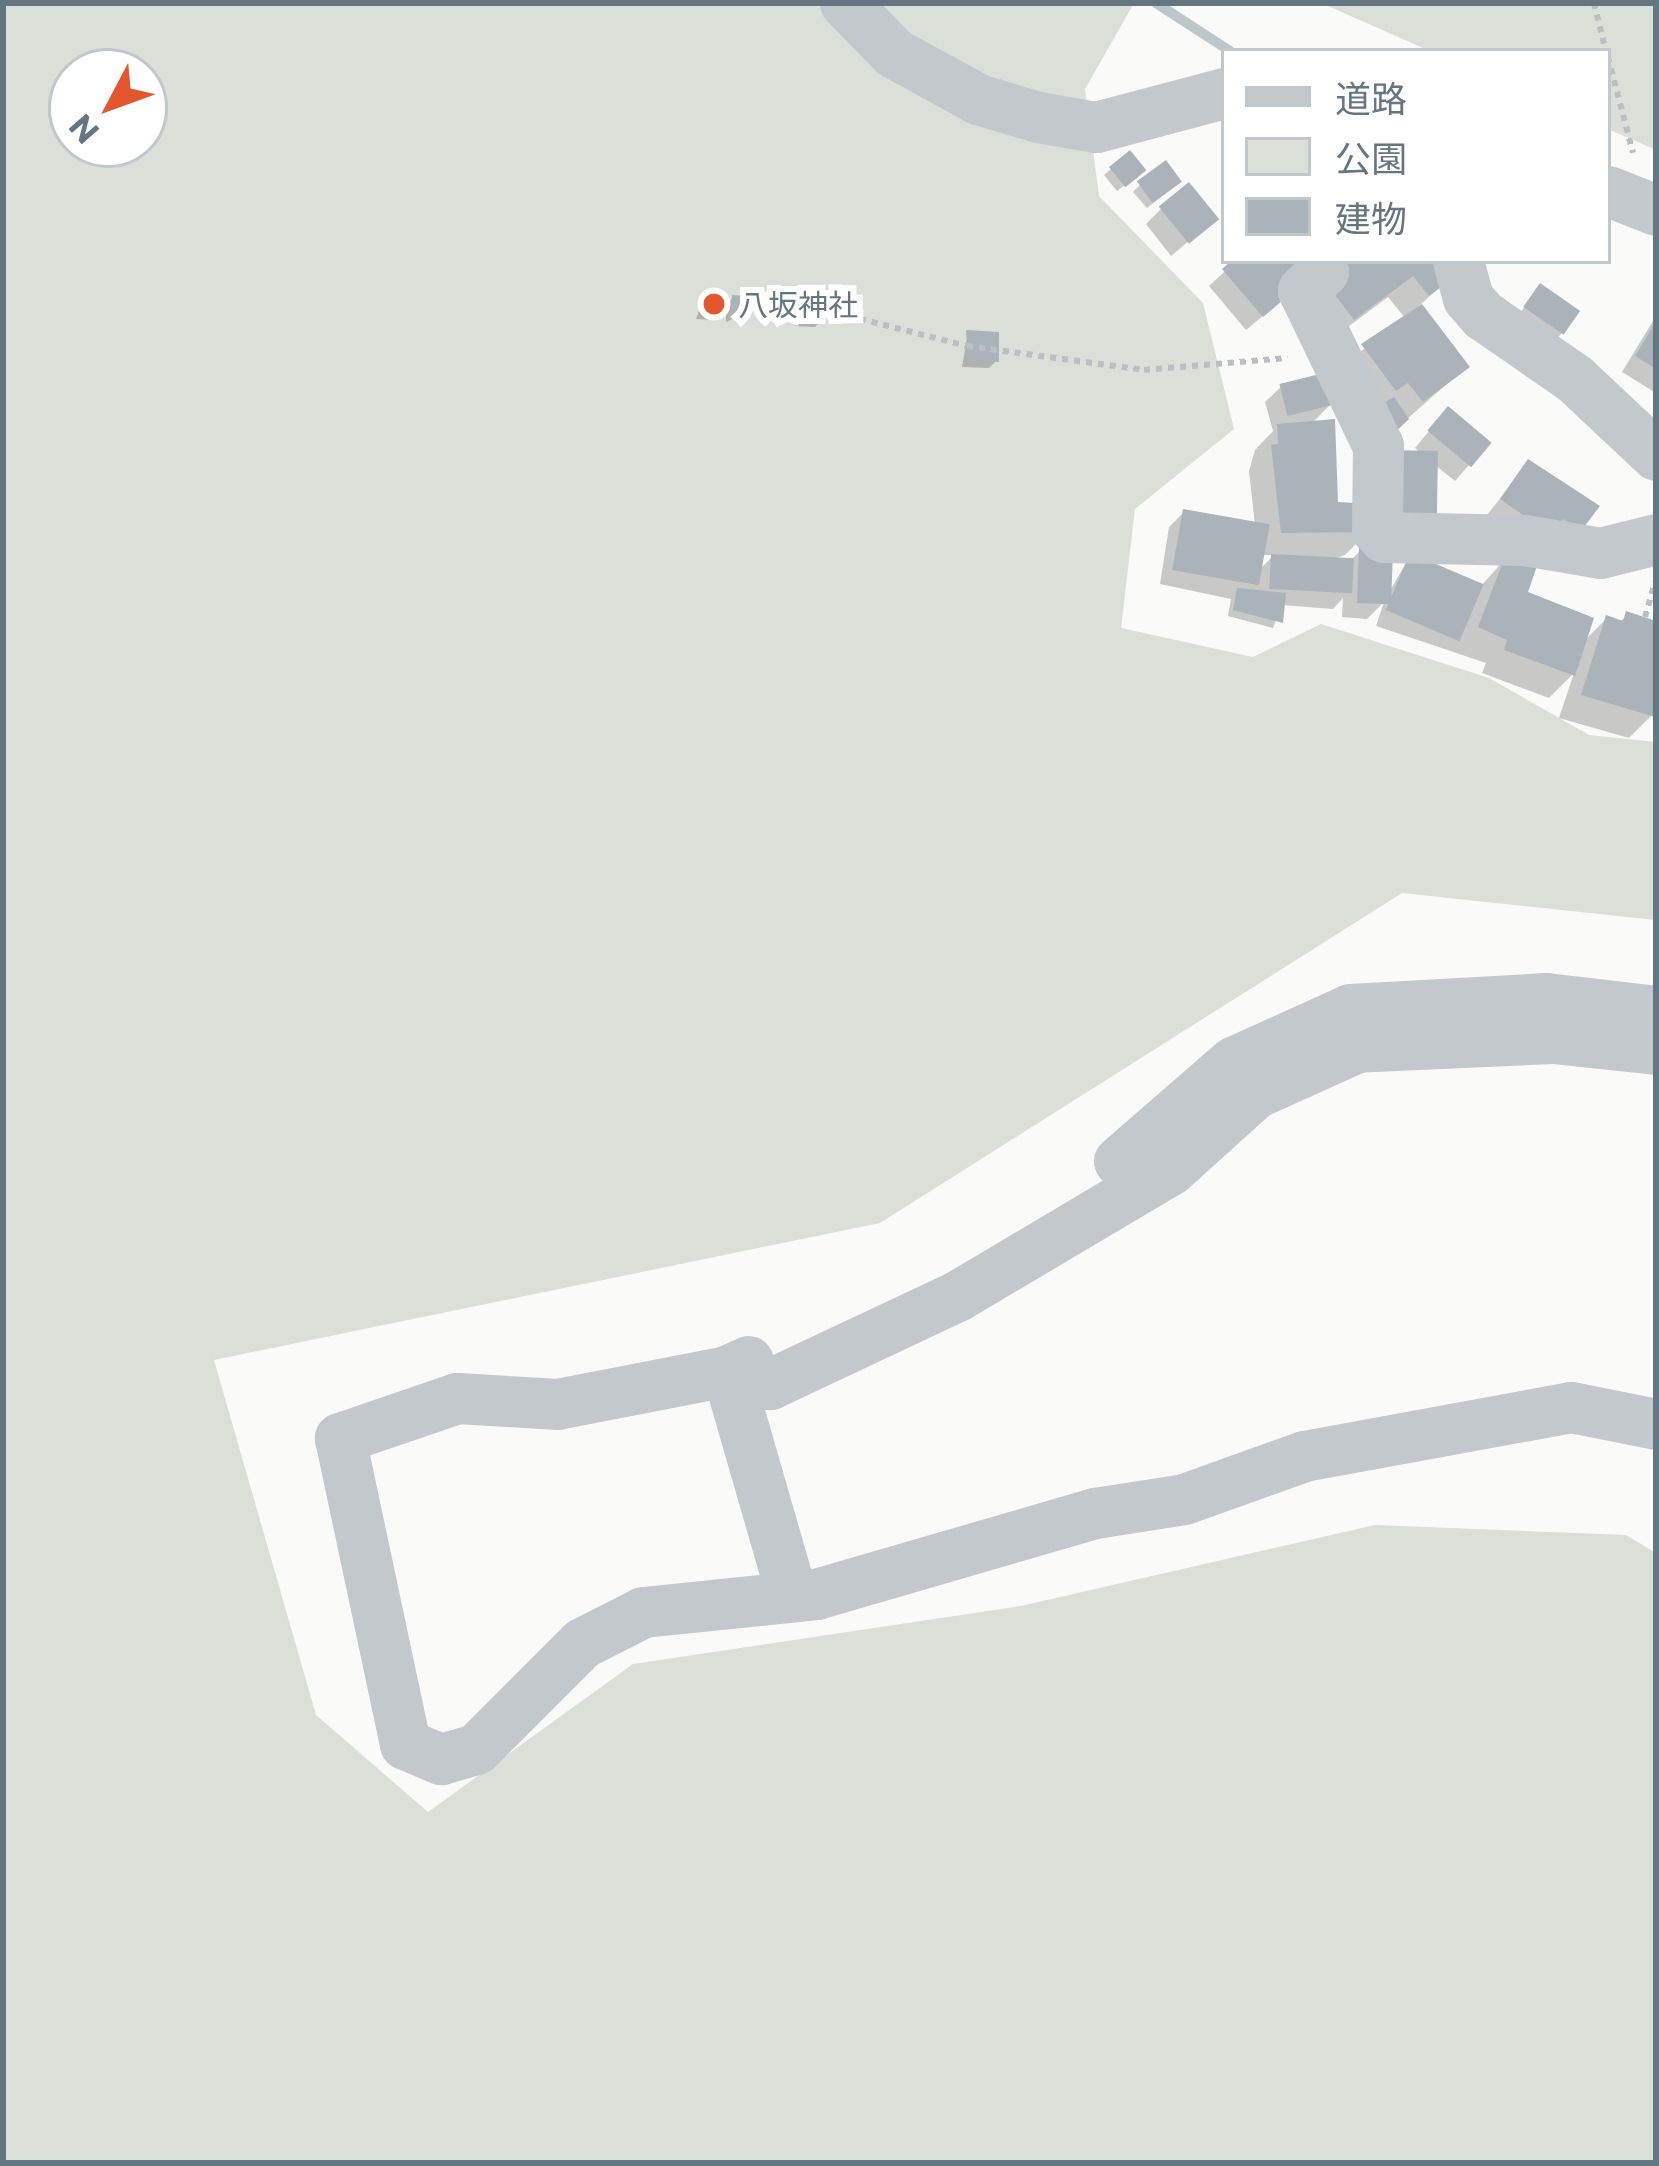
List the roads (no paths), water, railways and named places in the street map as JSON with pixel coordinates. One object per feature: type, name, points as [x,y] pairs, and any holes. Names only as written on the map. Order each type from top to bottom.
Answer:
[{"type":"street","points":[[845,3],[894,53],[978,99],[1037,117],[1096,127],[1221,95]]},
{"type":"street","points":[[1221,99],[1214,111],[1221,128]]},
{"type":"street","points":[[1320,264],[1322,271],[1303,290],[1378,446],[1377,530],[1384,537],[1524,540],[1600,553],[1656,539]]},
{"type":"street","points":[[1459,270],[1483,315],[1576,379],[1656,455]]},
{"type":"street","points":[[1656,1011],[1546,998],[1349,1009],[1232,1062],[1146,1145],[938,1269],[728,1371],[558,1404],[458,1398],[340,1438],[405,1744],[441,1759],[476,1750],[582,1643],[620,1619],[792,1596],[1096,1513],[1184,1499],[1304,1456],[1571,1407],[1656,1424]]},
{"type":"street","points":[[728,1371],[770,1384],[957,1296],[1171,1169],[1256,1093],[1358,1047],[1553,1038],[1656,1049]]},
{"type":"street","points":[[728,1371],[792,1596]]},
{"type":"waterway","points":[[1156,3],[1225,48]]},
{"type":"place","name":"八坂神社","points":[[714,304]]}]
